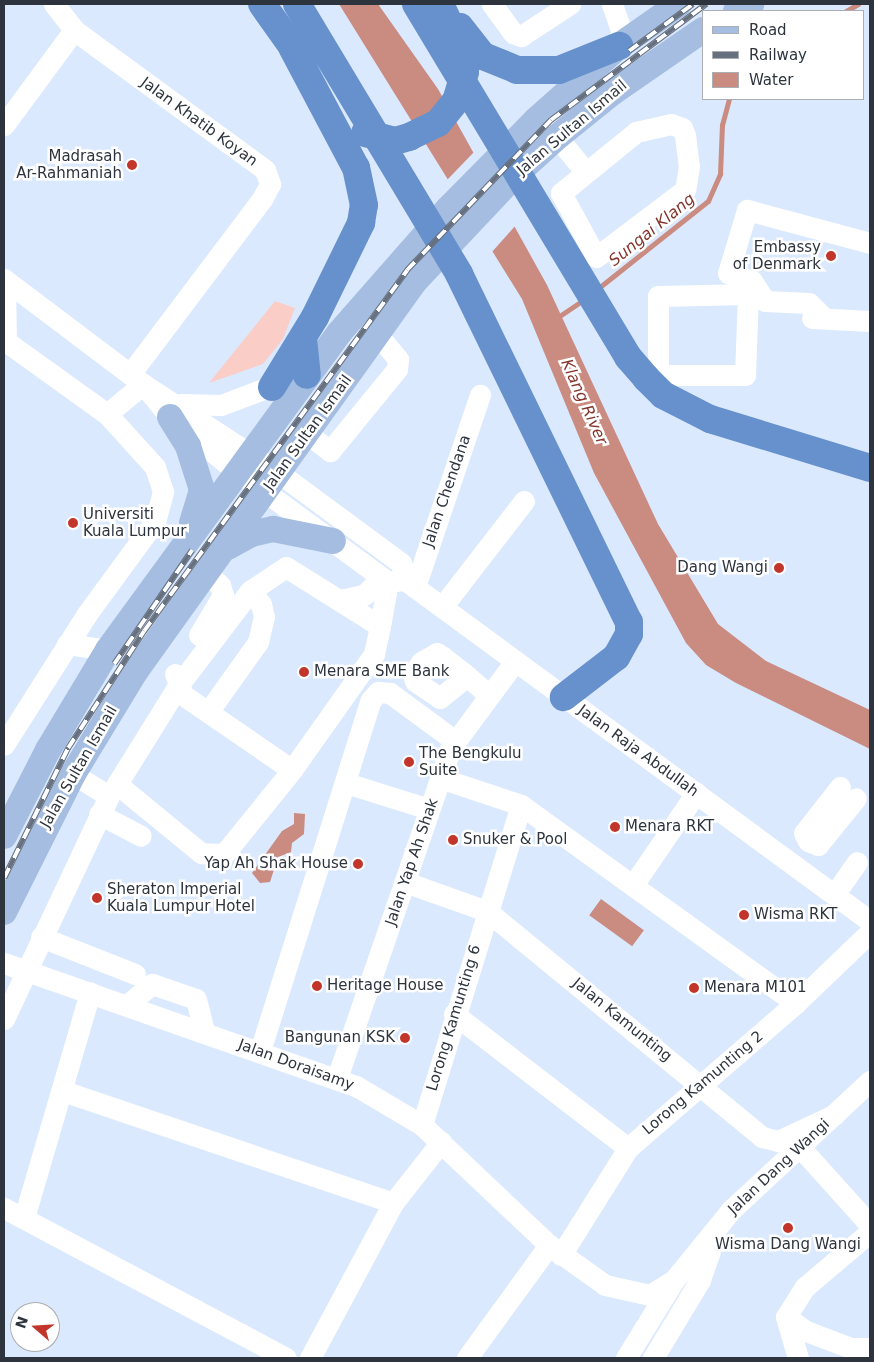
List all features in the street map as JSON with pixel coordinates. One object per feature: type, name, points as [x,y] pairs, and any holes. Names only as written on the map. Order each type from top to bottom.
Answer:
[{"type":"highway","points":[[262,4],[293,49],[359,130],[372,138],[394,141],[426,130],[447,116],[461,88],[464,55],[441,4]]},
{"type":"highway","points":[[297,4],[459,274],[629,622],[629,634],[616,657],[564,697]]},
{"type":"highway","points":[[416,4],[542,206],[628,357],[663,395],[710,419],[862,466]]},
{"type":"highway","points":[[441,4],[483,56],[517,70],[559,70],[619,46]]},
{"type":"highway","points":[[272,387],[303,339],[361,223],[364,205],[356,168],[293,49]]},
{"type":"highway","points":[[303,339],[307,375]]},
{"type":"main road","name":"Jalan Sultan Ismail","points":[[4,836],[48,750],[108,650],[307,375],[506,168],[576,82],[619,46],[679,4]]},
{"type":"main road","points":[[738,10],[751,4]]},
{"type":"main road","name":"Jalan Sultan Ismail","points":[[506,168],[557,137],[613,92],[702,31]]},
{"type":"main road","name":"Jalan Sultan Ismail","points":[[4,912],[73,774],[135,672],[205,572],[308,434],[378,335],[407,272]]},
{"type":"main road","points":[[175,410],[202,490],[180,551]]},
{"type":"main road","points":[[223,550],[264,530],[333,541]]},
{"type":"street","points":[[4,125],[74,30],[54,4]]},
{"type":"street","points":[[492,4],[513,33],[521,36],[570,4]]},
{"type":"street","points":[[612,4],[621,30],[619,46]]},
{"type":"street","name":"Jalan Khatib Koyan","points":[[74,30],[265,170],[270,184],[136,379]]},
{"type":"street","points":[[670,124],[682,128],[689,166],[684,190],[596,257],[561,193],[584,170],[636,132],[670,124]]},
{"type":"street","points":[[557,137],[584,170]]},
{"type":"street","points":[[824,318],[806,300],[765,301],[752,282],[728,273],[748,210],[870,243]]},
{"type":"street","points":[[4,279],[5,340],[107,414],[156,467],[163,492],[161,508],[66,644],[4,745]]},
{"type":"street","name":"Jalan Raja Abdullah","points":[[4,279],[243,462],[401,563],[397,582]]},
{"type":"street","points":[[748,294],[749,315],[746,374],[657,373],[658,296],[748,294]]},
{"type":"street","points":[[749,315],[870,321]]},
{"type":"street","points":[[308,434],[330,451],[397,369],[398,358],[378,335]]},
{"type":"street","points":[[175,410],[220,405],[307,375]]},
{"type":"street","points":[[107,414],[136,379]]},
{"type":"street","name":"Jalan Chendana","points":[[108,798],[201,853],[224,854],[292,770],[374,654],[380,626],[397,582],[480,395]]},
{"type":"street","name":"Jalan Raja Abdullah","points":[[272,482],[333,541],[397,582],[442,607],[870,921]]},
{"type":"street","points":[[442,607],[524,501]]},
{"type":"street","points":[[4,1019],[24,970],[108,798],[178,686],[250,592],[286,567],[380,626]]},
{"type":"street","points":[[205,572],[220,585],[222,595],[178,665],[178,686],[208,712],[292,770]]},
{"type":"street","points":[[340,600],[364,595],[397,582]]},
{"type":"street","points":[[208,712],[258,642],[264,617],[261,604],[250,592]]},
{"type":"street","points":[[66,644],[108,650]]},
{"type":"street","name":"Jalan Yap Ah Shak","points":[[337,1078],[440,778],[455,741],[515,661]]},
{"type":"street","points":[[362,670],[378,692],[390,694],[455,741]]},
{"type":"street","points":[[467,676],[489,694]]},
{"type":"street","points":[[260,1051],[371,700],[378,692]]},
{"type":"street","points":[[73,774],[108,798],[141,836]]},
{"type":"street","points":[[440,778],[521,805],[796,1003]]},
{"type":"street","points":[[346,783],[430,809]]},
{"type":"street","points":[[792,864],[808,841],[804,834],[848,792]]},
{"type":"street","points":[[633,885],[696,794]]},
{"type":"street","name":"Lorong Kamunting 6","points":[[422,1125],[454,1014],[521,805]]},
{"type":"street","points":[[834,894],[857,862]]},
{"type":"street","name":"Jalan Kamunting","points":[[405,882],[487,911],[700,1082],[762,1137],[778,1141],[834,1115]]},
{"type":"street","name":"Lorong Kamunting 2","points":[[467,1358],[555,1250],[628,1148],[700,1082],[796,1003],[870,932]]},
{"type":"street","points":[[41,937],[135,974]]},
{"type":"street","name":"Jalan Doraisamy","points":[[4,963],[337,1078],[422,1125],[555,1250],[616,1289],[650,1295],[674,1280]]},
{"type":"street","points":[[128,1005],[152,984],[196,999],[204,1032]]},
{"type":"street","points":[[24,1218],[63,1091],[90,992]]},
{"type":"street","points":[[454,1014],[628,1148]]},
{"type":"street","name":"Jalan Dang Wangi","points":[[626,1358],[674,1280],[720,1225],[798,1145],[870,1081]]},
{"type":"street","points":[[63,1091],[393,1203]]},
{"type":"street","points":[[310,1358],[393,1203],[441,1142]]},
{"type":"street","points":[[798,1145],[870,1225]]},
{"type":"street","points":[[4,1208],[286,1358]]},
{"type":"street","points":[[653,1358],[700,1280],[720,1225]]},
{"type":"street","points":[[798,1358],[786,1316],[805,1287],[870,1232]]},
{"type":"street","points":[[786,1316],[806,1331],[851,1348],[870,1348]]},
{"type":"shaded area","points":[[275,301],[295,308],[283,339],[263,364],[209,383]]},
{"type":"water","name":"Klang River","points":[[339,4],[378,4],[438,89],[547,285],[658,524],[718,624],[766,661],[870,710],[870,749],[736,683],[706,665],[686,643],[594,473],[522,299]]},
{"type":"water","points":[[294,813],[305,814],[304,834],[292,843],[291,852],[278,857],[270,882],[260,883],[252,873],[282,831],[294,824]]},
{"type":"water","points":[[601,899],[644,930],[632,946],[589,915]]},
{"type":"pier","points":[[475,151],[516,225],[491,253],[447,180]]},
{"type":"waterway","name":"Sungai Klang","points":[[848,10],[858,4]]},
{"type":"waterway","name":"Sungai Klang","points":[[596,290],[708,201],[720,174],[722,125],[729,100]]},
{"type":"waterway","name":"Sungai Klang","points":[[555,319],[583,300]]},
{"type":"railway","points":[[629,51],[693,4]]},
{"type":"railway","points":[[4,878],[68,748],[144,631],[407,270],[551,120],[706,4]]},
{"type":"railway","points":[[114,664],[192,550]]},
{"type":"place","name":"Madrasah Ar-Rahmaniah","points":[[132,165]]},
{"type":"place","name":"Embassy of Denmark","points":[[831,256]]},
{"type":"place","name":"Universiti Kuala Lumpur","points":[[73,523]]},
{"type":"place","name":"Dang Wangi","points":[[779,568]]},
{"type":"place","name":"Menara SME Bank","points":[[304,672]]},
{"type":"place","name":"The Bengkulu Suite","points":[[409,762]]},
{"type":"place","name":"Menara RKT","points":[[615,827]]},
{"type":"place","name":"Snuker & Pool","points":[[453,840]]},
{"type":"place","name":"Yap Ah Shak House","points":[[358,864]]},
{"type":"place","name":"Sheraton Imperial Kuala Lumpur Hotel","points":[[97,898]]},
{"type":"place","name":"Wisma RKT","points":[[744,915]]},
{"type":"place","name":"Heritage House","points":[[317,986]]},
{"type":"place","name":"Menara M101","points":[[694,988]]},
{"type":"place","name":"Bangunan KSK","points":[[405,1038]]},
{"type":"place","name":"Wisma Dang Wangi","points":[[788,1228]]}]
